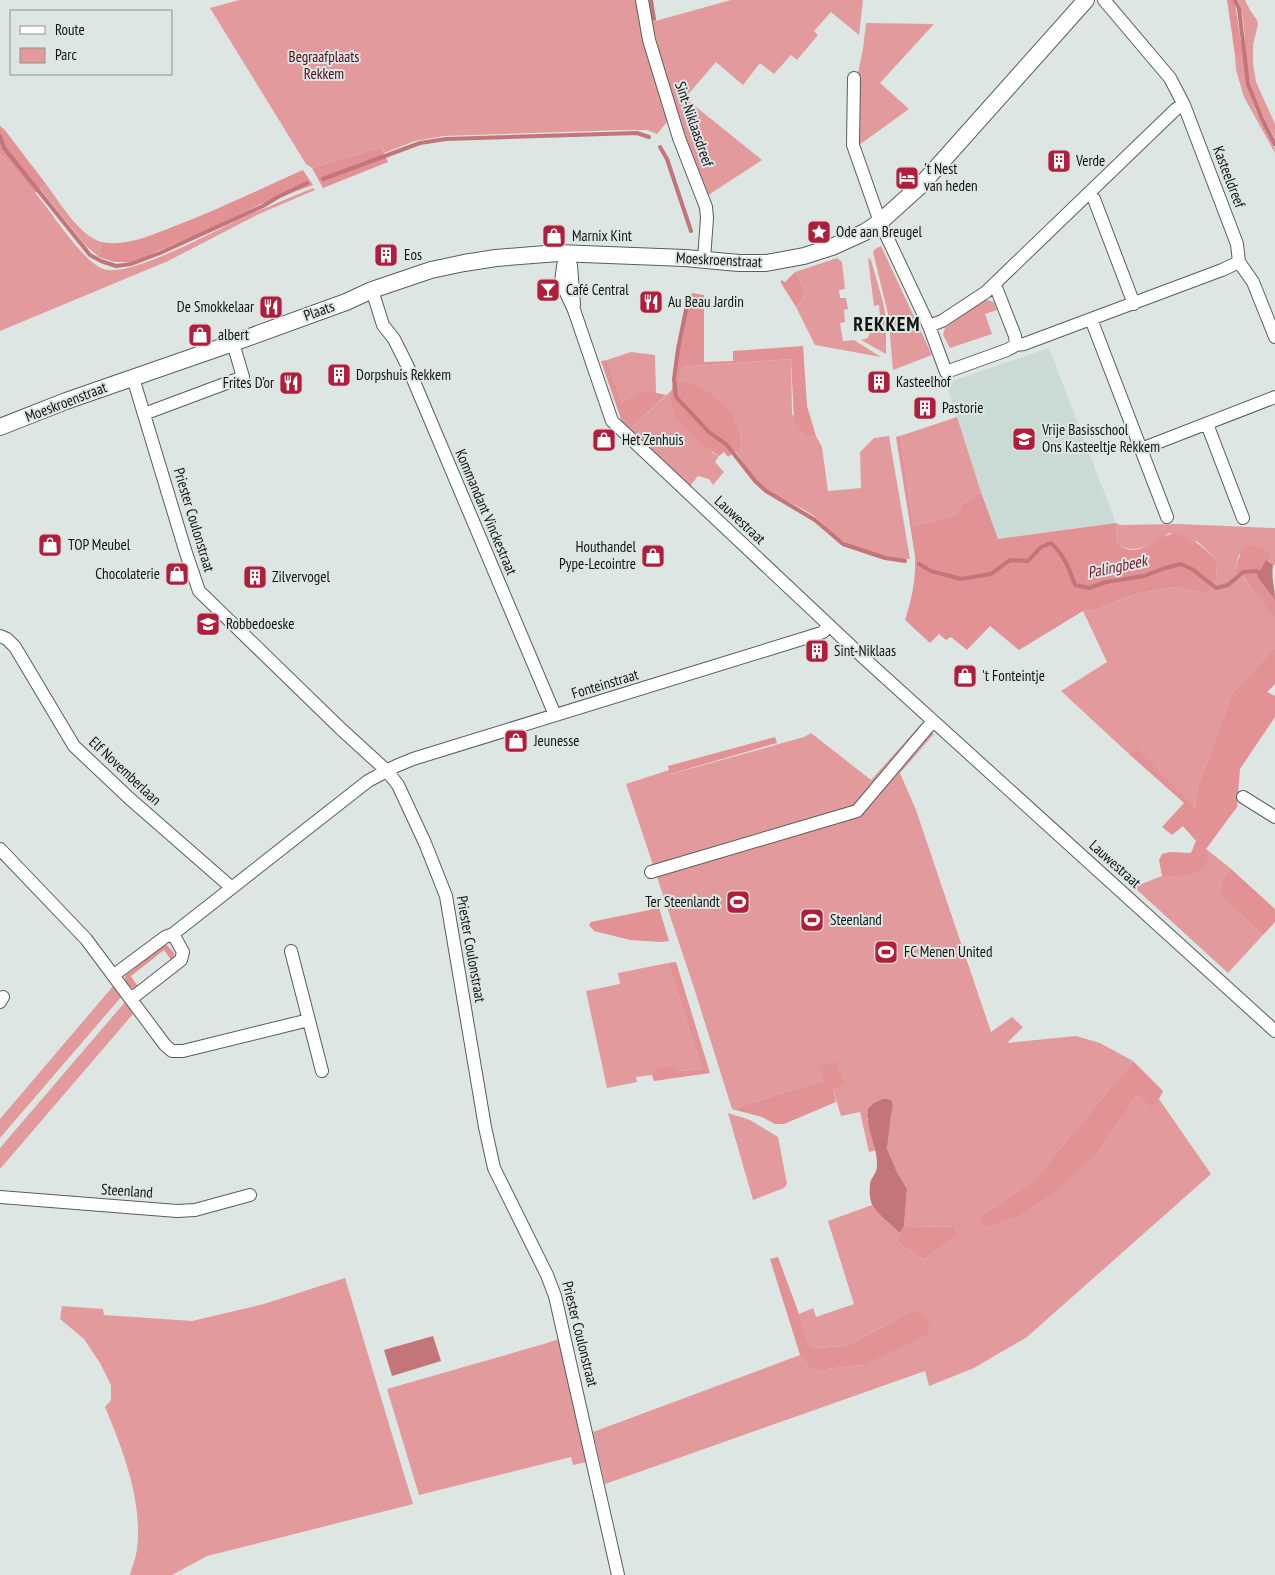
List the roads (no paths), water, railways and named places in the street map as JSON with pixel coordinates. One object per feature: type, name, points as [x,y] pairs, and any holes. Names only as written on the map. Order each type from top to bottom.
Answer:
[{"type":"main road","name":"Moeskroenstraat","points":[[372,290],[431,270],[496,258],[598,253],[739,263],[766,262],[804,256],[857,236],[881,225],[921,185],[1086,0]]},
{"type":"main road","name":"Plaats","points":[[133,378],[346,302],[372,290]]},
{"type":"main road","name":"Moeskroenstraat","points":[[0,427],[66,401],[133,378]]},
{"type":"street","name":"Sint-Niklaasdreef","points":[[642,0],[649,40],[677,132],[706,206],[704,260]]},
{"type":"street","name":"Kasteeldreef","points":[[1104,0],[1170,78],[1184,105],[1237,244],[1239,262]]},
{"type":"street","points":[[854,78],[853,145],[881,225],[929,326],[946,372],[1016,345],[1024,344],[1134,304],[1239,262],[1253,282],[1275,337]]},
{"type":"street","points":[[929,326],[942,321],[993,286],[1176,110],[1184,105]]},
{"type":"street","points":[[1088,194],[1094,199],[1134,304]]},
{"type":"street","name":"Lauwestraat","points":[[561,256],[570,265],[574,310],[612,421],[933,721],[1275,1031]]},
{"type":"street","points":[[993,286],[997,290],[1015,336],[1016,345]]},
{"type":"street","name":"Kommandant Vinckestraat","points":[[372,290],[382,325],[394,338],[407,365],[555,715]]},
{"type":"street","points":[[1091,319],[1166,517]]},
{"type":"street","points":[[144,414],[243,377],[233,343]]},
{"type":"street","name":"Priester Coulonstraat","points":[[133,378],[199,591],[387,771],[398,785],[425,843],[446,896],[485,1127],[494,1168],[547,1275],[555,1296],[618,1575]]},
{"type":"street","points":[[1141,449],[1275,397]]},
{"type":"street","points":[[1207,424],[1243,518]]},
{"type":"street","name":"Fonteinstraat","points":[[387,771],[413,759],[815,635],[823,632],[830,625]]},
{"type":"street","name":"Elf Novemberlaan","points":[[0,636],[15,646],[74,746],[129,798],[232,888]]},
{"type":"street","points":[[651,872],[857,811],[933,721]]},
{"type":"street","points":[[114,975],[165,937],[173,934],[368,780],[387,771]]},
{"type":"street","points":[[1243,797],[1275,817]]},
{"type":"street","points":[[0,848],[86,938],[172,1051],[183,1051],[309,1020]]},
{"type":"street","points":[[131,998],[181,960],[184,952],[173,934]]},
{"type":"street","points":[[291,951],[322,1071]]},
{"type":"street","name":"Steenland","points":[[0,1197],[177,1211],[195,1210],[250,1194]]},
{"type":"waterway","points":[[651,0],[654,19]]},
{"type":"waterway","points":[[1235,0],[1239,9],[1248,84],[1261,117],[1275,144]]},
{"type":"waterway","points":[[323,179],[420,143],[446,139],[637,133],[649,137]]},
{"type":"waterway","points":[[0,136],[4,148],[90,255],[116,266],[131,264],[160,253],[263,206],[307,183]]},
{"type":"waterway","points":[[660,147],[667,159],[691,231]]},
{"type":"waterway","points":[[688,300],[674,379],[676,397],[709,432],[727,445],[755,481],[766,491],[815,520],[843,544],[885,558],[905,561]]},
{"type":"waterway","name":"Palingbeek","points":[[919,564],[931,571],[961,579],[991,574],[1010,560],[1028,561],[1041,547],[1051,543],[1066,562],[1075,585],[1089,588],[1106,582],[1144,576],[1181,564],[1192,569],[1216,588],[1228,585],[1243,572],[1257,571],[1262,576]]},
{"type":"place","name":"Verde","points":[[1059,161]]},
{"type":"place","name":"'t Nest van heden","points":[[907,178]]},
{"type":"place","name":"Ode aan Breugel","points":[[819,232]]},
{"type":"place","name":"Marnix Kint","points":[[554,236]]},
{"type":"place","name":"Eos","points":[[386,255]]},
{"type":"place","name":"Café Central","points":[[548,290]]},
{"type":"place","name":"Au Beau Jardin","points":[[651,302]]},
{"type":"place","name":"De Smokkelaar","points":[[271,307]]},
{"type":"place","name":"albert","points":[[200,335]]},
{"type":"place","name":"Dorpshuis Rekkem","points":[[339,375]]},
{"type":"place","name":"Kasteelhof","points":[[879,382]]},
{"type":"place","name":"Frites D’or","points":[[291,383]]},
{"type":"place","name":"Pastorie","points":[[925,408]]},
{"type":"place","name":"Vrije Basisschool Ons Kasteeltje Rekkem","points":[[1024,439]]},
{"type":"place","name":"Het Zenhuis","points":[[604,440]]},
{"type":"place","name":"TOP Meubel","points":[[50,545]]},
{"type":"place","name":"Houthandel Pype-Lecointre","points":[[653,556]]},
{"type":"place","name":"Chocolaterie","points":[[177,574]]},
{"type":"place","name":"Zilvervogel","points":[[255,577]]},
{"type":"place","name":"Robbedoeske","points":[[208,624]]},
{"type":"place","name":"Sint-Niklaas","points":[[817,651]]},
{"type":"place","name":"'t Fonteintje","points":[[965,676]]},
{"type":"place","name":"Jeunesse","points":[[516,741]]},
{"type":"place","name":"Ter Steenlandt","points":[[738,902]]},
{"type":"place","name":"Steenland","points":[[812,920]]},
{"type":"place","name":"FC Menen United","points":[[886,952]]},
{"type":"district","name":"REKKEM","points":[[887,324]]},
{"type":"park label","name":"Begraafplaats Rekkem","points":[[324,66]]}]
